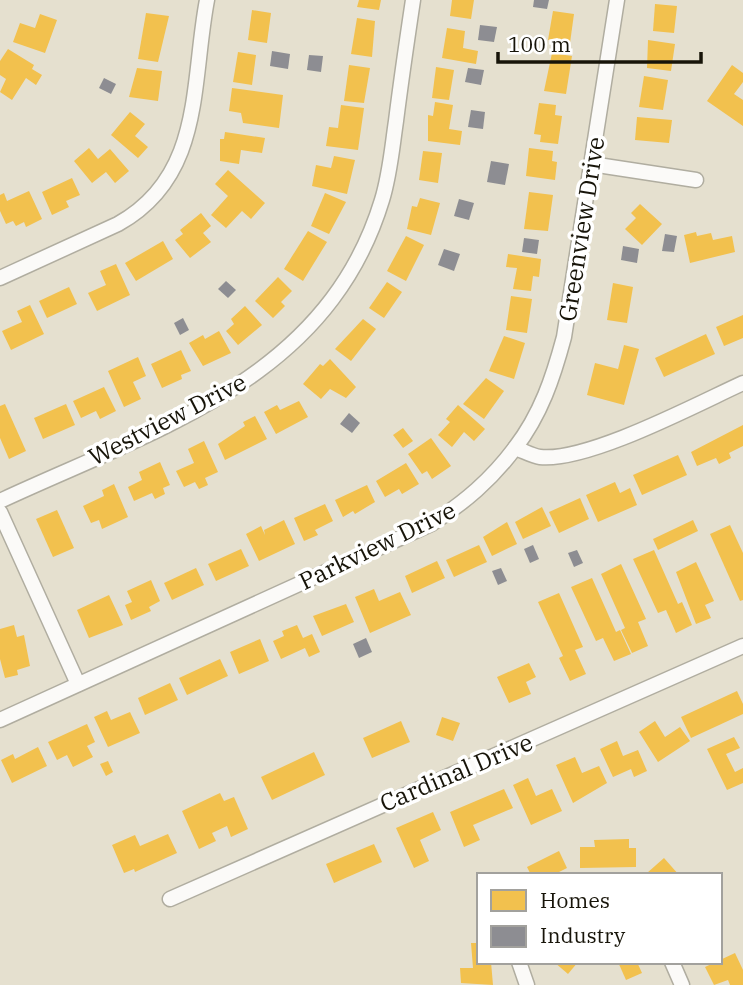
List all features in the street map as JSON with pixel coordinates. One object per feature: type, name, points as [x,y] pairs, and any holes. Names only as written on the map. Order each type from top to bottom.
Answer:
[{"type":"street","points":[[0,278],[118,224],[135,214],[161,191],[174,172],[189,125],[207,0]]},
{"type":"street","name":"Westview Drive","points":[[0,500],[220,398],[286,352],[320,317],[353,268],[382,201],[391,165],[413,0]]},
{"type":"street","name":"Greenview Drive","points":[[514,448],[538,414],[552,382],[564,337],[617,0]]},
{"type":"street","points":[[592,164],[696,180]]},
{"type":"street","points":[[514,448],[540,457],[617,440],[743,383]]},
{"type":"street","name":"Parkview Drive","points":[[0,720],[431,524],[465,502],[494,475],[514,448]]},
{"type":"street","points":[[0,512],[78,684]]},
{"type":"street","name":"Cardinal Drive","points":[[170,899],[743,646]]},
{"type":"street","points":[[520,964],[527,985]]},
{"type":"street","points":[[673,964],[682,985]]},
{"type":"building: Homes","points":[[359,0],[381,0],[379,10],[357,7]]},
{"type":"building: Homes","points":[[452,0],[474,0],[471,19],[450,16]]},
{"type":"building: Homes","points":[[655,4],[677,6],[674,33],[653,31]]},
{"type":"building: Homes","points":[[252,10],[271,13],[267,43],[248,40]]},
{"type":"building: Homes","points":[[553,11],[574,14],[570,43],[548,40]]},
{"type":"building: Homes","points":[[146,13],[169,16],[158,62],[138,59]]},
{"type":"building: Homes","points":[[40,14],[57,20],[45,53],[13,42],[20,23],[35,28]]},
{"type":"building: Homes","points":[[357,18],[375,21],[372,57],[351,54]]},
{"type":"building: Homes","points":[[447,28],[465,31],[463,48],[478,51],[476,64],[442,58]]},
{"type":"building: Homes","points":[[648,40],[675,44],[671,71],[647,68]]},
{"type":"building: Homes","points":[[8,49],[34,65],[32,69],[42,75],[36,85],[26,78],[12,100],[0,92],[6,79],[0,75],[0,61]]},
{"type":"building: Homes","points":[[238,52],[256,55],[252,85],[233,82]]},
{"type":"building: Homes","points":[[552,53],[572,56],[566,94],[544,91]]},
{"type":"building: Homes","points":[[349,65],[370,68],[364,103],[344,101]]},
{"type":"building: Homes","points":[[732,65],[743,73],[743,82],[734,94],[743,100],[743,126],[707,101]]},
{"type":"building: Homes","points":[[436,67],[454,70],[449,100],[432,98]]},
{"type":"building: Homes","points":[[137,68],[162,71],[158,101],[129,97]]},
{"type":"building: Homes","points":[[644,76],[668,80],[663,110],[639,107]]},
{"type":"building: Homes","points":[[232,88],[283,95],[279,128],[243,123],[241,113],[229,111]]},
{"type":"building: Homes","points":[[435,102],[453,105],[449,129],[462,131],[460,145],[428,141],[428,115],[433,116]]},
{"type":"building: Homes","points":[[539,103],[556,105],[555,115],[562,116],[558,144],[540,142],[541,135],[534,134]]},
{"type":"building: Homes","points":[[341,105],[364,108],[358,150],[326,146],[329,127],[338,128]]},
{"type":"building: Homes","points":[[130,112],[145,124],[135,136],[148,147],[138,158],[111,135]]},
{"type":"building: Homes","points":[[637,117],[672,120],[669,143],[635,140]]},
{"type":"building: Homes","points":[[225,132],[265,138],[262,153],[241,150],[239,164],[220,161],[220,139],[224,139]]},
{"type":"building: Homes","points":[[89,148],[98,159],[110,149],[129,171],[115,183],[106,172],[92,183],[74,161]]},
{"type":"building: Homes","points":[[529,148],[553,151],[552,161],[557,162],[555,180],[526,176]]},
{"type":"building: Homes","points":[[423,151],[442,153],[438,183],[419,180]]},
{"type":"building: Homes","points":[[334,156],[355,160],[347,194],[312,186],[316,165],[331,168]]},
{"type":"building: Homes","points":[[228,170],[265,203],[251,219],[242,211],[226,228],[211,215],[228,196],[215,184]]},
{"type":"building: Homes","points":[[72,178],[80,195],[66,201],[69,207],[52,215],[42,192]]},
{"type":"building: Homes","points":[[29,191],[42,219],[26,227],[24,222],[16,226],[13,221],[6,224],[0,211],[0,195],[4,193],[7,201]]},
{"type":"building: Homes","points":[[529,192],[553,195],[548,231],[524,229]]},
{"type":"building: Homes","points":[[325,193],[346,202],[329,234],[311,226]]},
{"type":"building: Homes","points":[[420,198],[440,203],[431,235],[407,229],[412,206],[417,207]]},
{"type":"building: Homes","points":[[640,204],[662,224],[642,245],[625,229],[636,218],[631,213]]},
{"type":"building: Homes","points":[[201,213],[211,226],[203,233],[211,242],[190,258],[175,240],[183,234],[180,230]]},
{"type":"building: Homes","points":[[308,231],[327,242],[303,281],[284,269]]},
{"type":"building: Homes","points":[[696,232],[697,236],[711,233],[713,240],[732,236],[735,252],[690,263],[684,235]]},
{"type":"building: Homes","points":[[406,236],[424,245],[406,281],[387,271]]},
{"type":"building: Homes","points":[[163,241],[173,259],[136,281],[125,263]]},
{"type":"building: Homes","points":[[508,254],[541,259],[539,277],[533,276],[531,291],[513,289],[517,268],[506,267]]},
{"type":"building: Homes","points":[[116,264],[130,295],[97,311],[88,293],[106,285],[100,271]]},
{"type":"building: Homes","points":[[278,277],[292,291],[281,302],[285,306],[273,318],[255,301]]},
{"type":"building: Homes","points":[[387,282],[402,292],[384,318],[369,308]]},
{"type":"building: Homes","points":[[613,283],[633,287],[627,323],[607,320]]},
{"type":"building: Homes","points":[[69,287],[77,304],[47,318],[39,301]]},
{"type":"building: Homes","points":[[511,296],[532,299],[527,333],[506,330]]},
{"type":"building: Homes","points":[[30,305],[44,334],[11,350],[2,331],[22,322],[17,311]]},
{"type":"building: Homes","points":[[245,306],[262,325],[238,345],[226,331],[234,324],[231,319]]},
{"type":"building: Homes","points":[[743,315],[743,338],[724,346],[716,327]]},
{"type":"building: Homes","points":[[363,319],[376,329],[351,361],[335,349]]},
{"type":"building: Homes","points":[[219,331],[231,353],[203,366],[189,343],[203,335],[205,339]]},
{"type":"building: Homes","points":[[706,334],[715,354],[664,377],[655,358]]},
{"type":"building: Homes","points":[[504,336],[525,343],[514,379],[489,371]]},
{"type":"building: Homes","points":[[624,345],[639,349],[624,405],[587,395],[595,363],[618,369]]},
{"type":"building: Homes","points":[[181,350],[191,371],[181,375],[182,379],[162,388],[151,364]]},
{"type":"building: Homes","points":[[138,357],[146,376],[133,382],[141,399],[124,407],[108,371]]},
{"type":"building: Homes","points":[[330,359],[356,387],[346,398],[330,389],[321,399],[303,384],[320,364],[323,366]]},
{"type":"building: Homes","points":[[486,378],[504,391],[484,419],[463,404]]},
{"type":"building: Homes","points":[[104,387],[116,411],[100,419],[96,411],[81,418],[73,401]]},
{"type":"building: Homes","points":[[299,401],[308,417],[276,434],[264,412],[277,405],[280,410]]},
{"type":"building: Homes","points":[[5,404],[26,451],[9,459],[0,438],[0,406]]},
{"type":"building: Homes","points":[[66,404],[75,425],[43,439],[34,418]]},
{"type":"building: Homes","points":[[458,405],[485,429],[474,441],[464,432],[452,447],[438,435],[450,422],[446,419]]},
{"type":"building: Homes","points":[[255,416],[267,439],[225,460],[218,444],[245,426],[243,422]]},
{"type":"building: Homes","points":[[743,425],[743,446],[729,453],[731,458],[719,464],[716,458],[697,466],[691,452]]},
{"type":"building: Homes","points":[[403,428],[413,441],[403,448],[393,435]]},
{"type":"building: Homes","points":[[431,438],[451,466],[432,479],[427,471],[422,474],[408,454]]},
{"type":"building: Homes","points":[[204,441],[218,472],[205,478],[208,485],[199,489],[195,482],[184,487],[176,471],[194,463],[188,449]]},
{"type":"building: Homes","points":[[678,455],[687,475],[642,495],[633,475]]},
{"type":"building: Homes","points":[[160,462],[170,485],[163,488],[165,494],[155,499],[152,493],[134,501],[128,487],[142,480],[139,472]]},
{"type":"building: Homes","points":[[406,463],[419,484],[402,494],[399,489],[385,497],[376,481]]},
{"type":"building: Homes","points":[[615,482],[620,493],[630,488],[637,505],[598,522],[586,495]]},
{"type":"building: Homes","points":[[114,484],[128,517],[102,529],[99,520],[91,523],[83,506],[104,496],[102,490]]},
{"type":"building: Homes","points":[[367,485],[375,502],[355,514],[353,511],[343,517],[335,500]]},
{"type":"building: Homes","points":[[580,498],[589,519],[559,533],[549,512]]},
{"type":"building: Homes","points":[[325,504],[333,521],[315,530],[318,535],[304,541],[294,518]]},
{"type":"building: Homes","points":[[542,507],[551,526],[523,539],[515,522]]},
{"type":"building: Homes","points":[[57,510],[74,548],[53,557],[36,519]]},
{"type":"building: Homes","points":[[284,520],[295,544],[259,561],[246,534],[261,526],[265,535],[264,530]]},
{"type":"building: Homes","points":[[693,520],[698,531],[658,550],[653,539]]},
{"type":"building: Homes","points":[[507,522],[517,544],[492,556],[483,537]]},
{"type":"building: Homes","points":[[730,525],[743,553],[743,600],[740,601],[710,534]]},
{"type":"building: Homes","points":[[479,545],[487,562],[454,577],[446,560]]},
{"type":"building: Homes","points":[[241,549],[249,566],[216,581],[208,564]]},
{"type":"building: Homes","points":[[654,550],[678,604],[682,602],[692,625],[676,633],[666,610],[658,613],[633,559]]},
{"type":"building: Homes","points":[[437,561],[445,578],[412,593],[405,576]]},
{"type":"building: Homes","points":[[696,562],[714,601],[705,605],[711,618],[696,624],[676,572]]},
{"type":"building: Homes","points":[[621,564],[646,619],[638,622],[648,646],[632,653],[621,630],[625,628],[601,574]]},
{"type":"building: Homes","points":[[196,568],[204,585],[172,600],[164,583]]},
{"type":"building: Homes","points":[[592,578],[616,632],[620,630],[631,654],[614,661],[603,638],[596,641],[571,587]]},
{"type":"building: Homes","points":[[151,580],[160,601],[149,607],[151,611],[131,620],[125,605],[132,602],[127,591]]},
{"type":"building: Homes","points":[[374,589],[379,601],[400,592],[411,615],[370,633],[355,597]]},
{"type":"building: Homes","points":[[559,593],[583,647],[575,650],[586,674],[570,681],[559,658],[563,656],[538,602]]},
{"type":"building: Homes","points":[[109,595],[123,625],[89,638],[77,610]]},
{"type":"building: Homes","points":[[346,604],[354,622],[322,636],[313,616]]},
{"type":"building: Homes","points":[[14,625],[17,637],[24,635],[30,666],[17,670],[18,675],[5,678],[0,659],[0,629]]},
{"type":"building: Homes","points":[[297,625],[303,638],[312,634],[320,652],[309,657],[305,648],[281,659],[273,641],[284,636],[282,631]]},
{"type":"building: Homes","points":[[260,639],[269,661],[239,674],[230,652]]},
{"type":"building: Homes","points":[[220,659],[228,676],[187,695],[179,678]]},
{"type":"building: Homes","points":[[529,663],[536,677],[526,682],[531,694],[509,703],[497,677]]},
{"type":"building: Homes","points":[[170,683],[178,700],[145,715],[138,698]]},
{"type":"building: Homes","points":[[737,691],[743,704],[743,714],[691,738],[681,717]]},
{"type":"building: Homes","points":[[107,711],[111,720],[130,712],[140,733],[108,747],[94,717]]},
{"type":"building: Homes","points":[[442,717],[460,723],[453,741],[436,735]]},
{"type":"building: Homes","points":[[401,721],[410,742],[372,758],[363,738]]},
{"type":"building: Homes","points":[[655,721],[665,737],[680,727],[690,741],[658,762],[639,732]]},
{"type":"building: Homes","points":[[87,724],[95,742],[87,746],[93,757],[73,767],[67,755],[57,760],[48,742]]},
{"type":"building: Homes","points":[[734,737],[740,748],[726,754],[735,772],[743,768],[743,783],[727,790],[707,749]]},
{"type":"building: Homes","points":[[617,741],[623,756],[638,750],[647,771],[634,777],[631,769],[613,777],[600,749]]},
{"type":"building: Homes","points":[[38,747],[47,766],[12,783],[1,760],[13,754],[15,759]]},
{"type":"building: Homes","points":[[314,752],[325,775],[272,800],[261,777]]},
{"type":"building: Homes","points":[[575,757],[582,773],[599,766],[607,783],[573,803],[556,765]]},
{"type":"building: Homes","points":[[108,761],[113,772],[106,776],[100,764]]},
{"type":"building: Homes","points":[[528,778],[536,796],[552,789],[562,811],[531,825],[513,785]]},
{"type":"building: Homes","points":[[504,789],[513,808],[473,825],[480,840],[464,847],[450,812]]},
{"type":"building: Homes","points":[[220,793],[224,801],[234,797],[248,829],[231,837],[227,826],[212,833],[216,841],[199,849],[182,811]]},
{"type":"building: Homes","points":[[433,812],[441,830],[420,840],[429,861],[414,868],[396,828]]},
{"type":"building: Homes","points":[[168,834],[177,853],[135,872],[134,869],[124,873],[112,845],[135,835],[140,846]]},
{"type":"building: Homes","points":[[629,839],[629,848],[636,848],[636,867],[580,868],[580,847],[595,847],[594,840]]},
{"type":"building: Homes","points":[[374,844],[382,862],[334,883],[326,864]]},
{"type":"building: Homes","points":[[559,851],[567,868],[557,873],[530,873],[527,867]]},
{"type":"building: Homes","points":[[664,858],[677,873],[647,873]]},
{"type":"building: Homes","points":[[471,943],[477,943],[477,964],[491,964],[493,985],[461,983],[460,968],[473,968]]},
{"type":"building: Homes","points":[[735,953],[743,970],[743,985],[730,985],[728,980],[714,985],[705,967],[722,964],[722,959]]},
{"type":"building: Homes","points":[[556,964],[576,964],[568,974]]},
{"type":"building: Homes","points":[[619,964],[638,964],[642,973],[626,980]]},
{"type":"building: Industry","points":[[534,0],[549,0],[547,9],[533,7]]},
{"type":"building: Industry","points":[[480,25],[497,27],[494,42],[478,40]]},
{"type":"building: Industry","points":[[272,51],[290,54],[288,69],[270,66]]},
{"type":"building: Industry","points":[[309,55],[323,56],[321,72],[307,70]]},
{"type":"building: Industry","points":[[468,68],[484,70],[481,85],[465,82]]},
{"type":"building: Industry","points":[[104,78],[116,84],[111,94],[99,88]]},
{"type":"building: Industry","points":[[471,110],[485,112],[483,129],[468,127]]},
{"type":"building: Industry","points":[[491,161],[509,164],[505,185],[487,182]]},
{"type":"building: Industry","points":[[459,199],[474,203],[469,220],[454,216]]},
{"type":"building: Industry","points":[[665,234],[677,236],[674,252],[662,251]]},
{"type":"building: Industry","points":[[524,238],[539,240],[537,254],[522,252]]},
{"type":"building: Industry","points":[[623,246],[639,249],[637,263],[621,260]]},
{"type":"building: Industry","points":[[444,249],[460,254],[454,271],[438,265]]},
{"type":"building: Industry","points":[[226,281],[236,290],[228,298],[218,289]]},
{"type":"building: Industry","points":[[183,318],[189,330],[180,335],[174,323]]},
{"type":"building: Industry","points":[[349,413],[360,423],[352,433],[340,424]]},
{"type":"building: Industry","points":[[533,545],[539,559],[530,563],[524,549]]},
{"type":"building: Industry","points":[[577,550],[583,563],[574,567],[568,553]]},
{"type":"building: Industry","points":[[501,568],[507,581],[498,585],[492,571]]},
{"type":"building: Industry","points":[[366,638],[372,652],[359,658],[353,644]]}]
